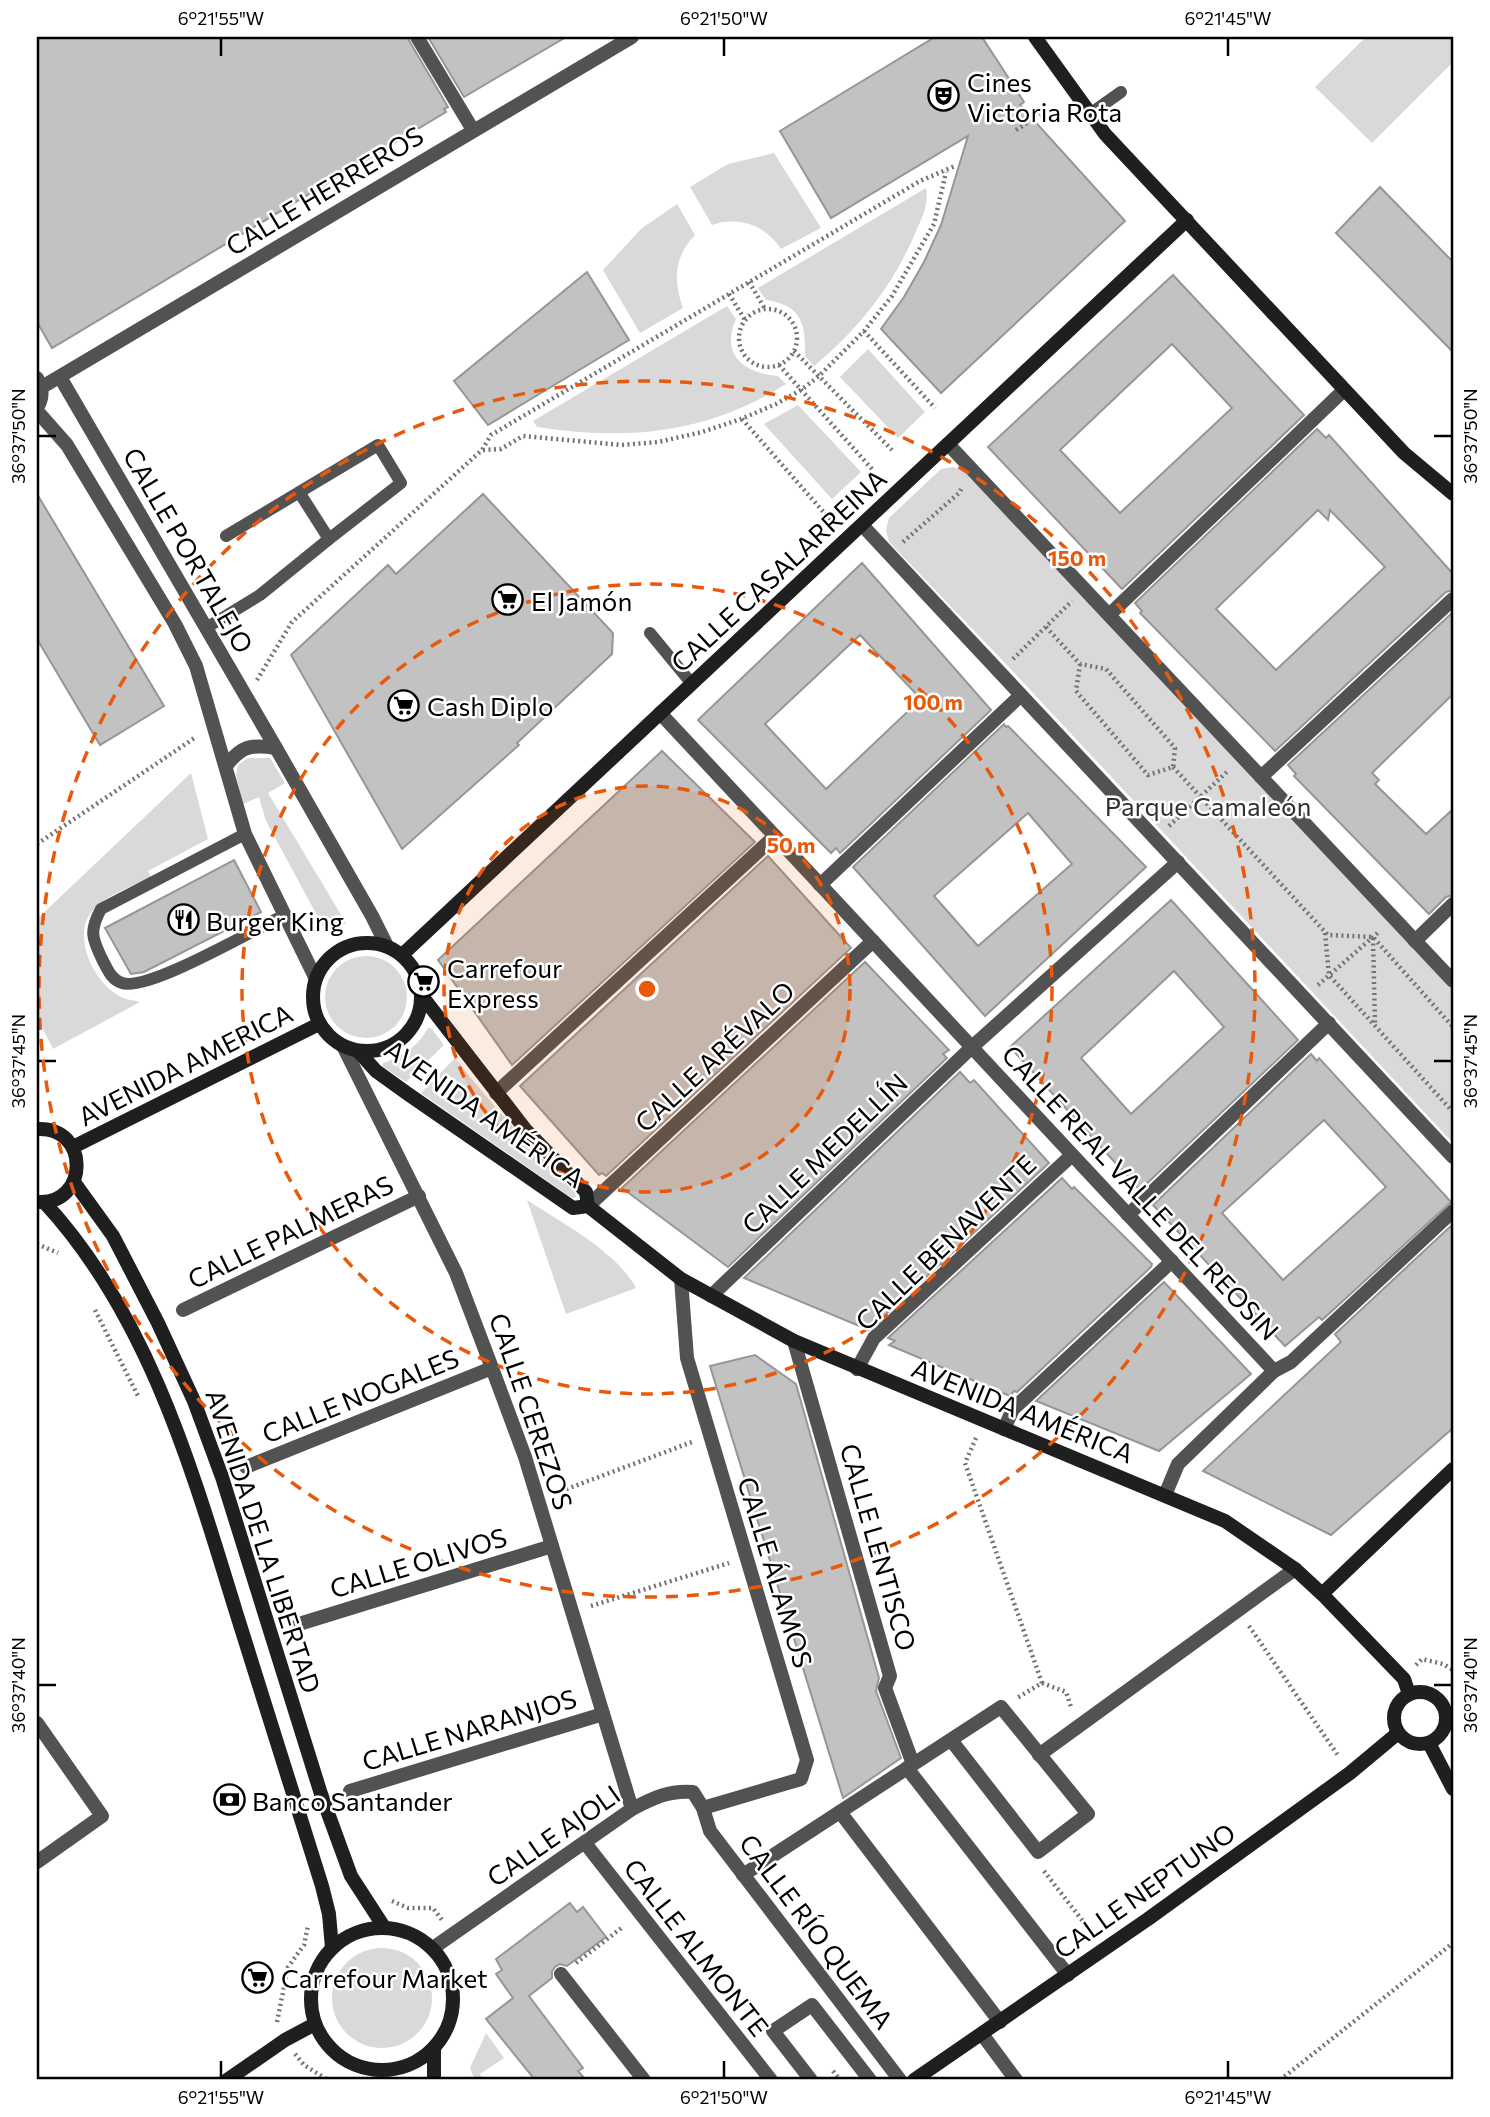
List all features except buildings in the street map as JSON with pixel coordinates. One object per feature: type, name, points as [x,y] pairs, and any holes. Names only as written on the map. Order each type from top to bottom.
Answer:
[{"type":"street","points":[[417,37],[473,130]]},
{"type":"street","name":"CALLE HERREROS","points":[[39,383],[60,377],[632,37]]},
{"type":"street","points":[[1035,37],[1105,134],[1404,453],[1453,494]]},
{"type":"street","name":"CALLE CASALARREINA","points":[[402,955],[1187,220]]},
{"type":"street","name":"CALLE PORTALEJO","points":[[60,377],[276,748],[387,946]]},
{"type":"street","points":[[37,410],[42,396],[39,383]]},
{"type":"street","points":[[1109,615],[1344,390]]},
{"type":"street","name":"CALLE PORTALEJO","points":[[37,410],[67,445],[175,624],[196,666],[245,834],[315,977]]},
{"type":"street","points":[[948,444],[1453,981]]},
{"type":"street","points":[[862,525],[1453,1157]]},
{"type":"street","points":[[1261,777],[1453,599]]},
{"type":"street","points":[[820,885],[1021,695]]},
{"type":"street","name":"CALLE REAL VALLE DEL REOSIN","points":[[660,713],[1273,1371]]},
{"type":"street","points":[[226,766],[244,748],[276,748]]},
{"type":"street","points":[[496,1094],[775,836]]},
{"type":"street","name":"CALLE MEDELLÍN","points":[[711,1296],[972,1047],[1178,862]]},
{"type":"street","points":[[1415,941],[1453,904]]},
{"type":"street","name":"CALLE ARÉVALO","points":[[588,1206],[873,941]]},
{"type":"street","points":[[370,942],[387,946],[402,955],[419,981],[422,996],[420,1012],[413,1027],[389,1047],[374,1051],[351,1049],[329,1037],[319,1024],[313,1009],[315,977],[324,962],[337,951],[353,944],[370,942]]},
{"type":"street","name":"AVENIDA AMÉRICA","points":[[422,996],[525,1129],[586,1192],[588,1206],[681,1279],[794,1341],[1225,1521],[1295,1569],[1322,1594],[1404,1679],[1409,1694]]},
{"type":"street","points":[[1128,1215],[1329,1023]]},
{"type":"street","name":"AVENIDA AMERICA","points":[[73,1147],[319,1024]]},
{"type":"street","name":"AVENIDA AMÉRICA","points":[[351,1049],[408,1094],[573,1208],[588,1206]]},
{"type":"street","name":"CALLE CEREZOS","points":[[351,1049],[456,1273],[525,1457],[632,1809]]},
{"type":"street","points":[[38,1125],[59,1133],[73,1147],[77,1158],[74,1182],[66,1192],[56,1199],[40,1202]]},
{"type":"street","name":"CALLE BENAVENTE","points":[[857,1369],[874,1338],[1072,1155]]},
{"type":"street","name":"AVENIDA DE LA LIBERTAD","points":[[74,1182],[113,1236],[194,1401],[222,1477],[321,1794],[351,1876],[384,1927]]},
{"type":"street","name":"CALLE PALMERAS","points":[[183,1310],[419,1196]]},
{"type":"street","name":"AVENIDA DE LA LIBERTAD","points":[[40,1202],[86,1250],[132,1331],[170,1413],[196,1481],[318,1874],[329,1914],[332,1948]]},
{"type":"street","points":[[1165,1495],[1178,1464],[1273,1371],[1291,1362],[1453,1211]]},
{"type":"street","points":[[1004,1429],[1013,1409],[1172,1261]]},
{"type":"street","name":"CALLE ÁLAMOS","points":[[681,1279],[687,1358],[807,1760],[800,1779],[703,1808]]},
{"type":"street","name":"CALLE LENTISCO","points":[[794,1341],[890,1676],[885,1688],[910,1766],[1068,1975]]},
{"type":"street","name":"CALLE NOGALES","points":[[246,1467],[492,1368]]},
{"type":"street","points":[[1322,1594],[1453,1469]]},
{"type":"street","name":"CALLE OLIVOS","points":[[299,1624],[552,1546]]},
{"type":"street","points":[[1039,1755],[1295,1569]]},
{"type":"street","points":[[1426,1692],[1440,1700],[1450,1726],[1429,1743],[1412,1743],[1398,1732],[1394,1715],[1396,1706],[1409,1694],[1426,1692]]},
{"type":"street","points":[[743,1875],[1001,1707],[1088,1814],[1038,1852],[951,1740]]},
{"type":"street","name":"CALLE NARANJOS","points":[[350,1791],[603,1714]]},
{"type":"street","points":[[37,1723],[102,1816],[37,1862]]},
{"type":"street","name":"CALLE NEPTUNO","points":[[914,2080],[1105,1950],[1350,1773],[1398,1732]]},
{"type":"street","points":[[1429,1743],[1453,1789]]},
{"type":"street","name":"CALLE AJOLI","points":[[433,1948],[632,1809],[656,1796],[676,1791],[692,1792],[703,1808]]},
{"type":"street","name":"CALLE RÍO QUEMA","points":[[703,1808],[710,1830],[900,2080]]},
{"type":"street","points":[[840,1812],[1000,2022]]},
{"type":"street","name":"CALLE ALMONTE","points":[[585,1843],[771,2080]]},
{"type":"street","points":[[384,1927],[419,1937],[433,1948],[446,1966],[453,1987],[453,2009],[447,2030],[434,2048],[397,2075],[355,2065],[338,2055],[325,2042],[315,2024],[310,2004],[312,1983],[319,1964],[332,1948],[347,1936],[365,1929],[384,1927]]},
{"type":"street","points":[[561,1974],[644,2080]]},
{"type":"street","points":[[811,2080],[773,2031],[812,2005],[870,2080]]},
{"type":"street","points":[[227,2080],[285,2040],[315,2024]]},
{"type":"street","points":[[982,2034],[1016,2080]]},
{"type":"street","points":[[434,2048],[434,2080]]},
{"type":"lane","points":[[1090,114],[1121,92]]},
{"type":"lane","points":[[206,628],[260,595],[401,483],[378,444],[226,536]]},
{"type":"lane","points":[[299,492],[329,538]]},
{"type":"lane","points":[[650,633],[692,684]]},
{"type":"lane","points":[[245,834],[101,909],[93,924],[93,941],[110,975],[122,984],[145,982],[285,915]]},
{"type":"path","points":[[1016,130],[1041,115]]},
{"type":"path","points":[[246,698],[292,622],[482,450],[491,435],[920,181],[955,166]]},
{"type":"path","points":[[482,450],[501,449],[523,436],[621,445],[658,442],[702,432],[741,419],[800,390],[819,376],[864,331],[892,296],[934,224],[946,171]]},
{"type":"path","points":[[749,282],[765,309]]},
{"type":"path","points":[[729,294],[746,320]]},
{"type":"path","points":[[765,309],[782,313],[794,325],[797,342],[794,351],[778,365],[760,366],[744,355],[738,337],[751,314],[765,309]]},
{"type":"path","points":[[864,331],[935,408]]},
{"type":"path","points":[[794,351],[892,450]]},
{"type":"path","points":[[778,365],[872,469]]},
{"type":"path","points":[[741,419],[834,524]]},
{"type":"path","points":[[890,554],[959,493],[972,470]]},
{"type":"path","points":[[1000,672],[1084,589]]},
{"type":"path","points":[[1046,627],[1080,664],[1106,669],[1175,748],[1173,767],[1328,935],[1373,937],[1453,1027]]},
{"type":"path","points":[[1080,664],[1076,691],[1148,775],[1173,767]]},
{"type":"path","points":[[37,844],[203,732]]},
{"type":"path","points":[[1156,839],[1242,757]]},
{"type":"path","points":[[1304,997],[1394,918]]},
{"type":"path","points":[[1325,931],[1329,975],[1453,1112]]},
{"type":"path","points":[[1373,937],[1375,1026]]},
{"type":"path","points":[[37,1244],[67,1261]]},
{"type":"path","points":[[93,1307],[142,1404]]},
{"type":"path","points":[[982,1421],[965,1463],[1042,1683]]},
{"type":"path","points":[[538,1500],[710,1436]]},
{"type":"path","points":[[572,1612],[747,1558]]},
{"type":"path","points":[[1238,1611],[1350,1773]]},
{"type":"path","points":[[1404,1679],[1422,1659],[1443,1664],[1453,1670]]},
{"type":"path","points":[[1001,1707],[1042,1683]]},
{"type":"path","points":[[1042,1683],[1066,1692],[1079,1726]]},
{"type":"path","points":[[1038,1852],[1033,1856],[1105,1950]]},
{"type":"path","points":[[561,1974],[640,1913]]},
{"type":"path","points":[[309,1916],[304,1945],[288,1967],[276,2020],[285,2040],[304,2065],[328,2080]]},
{"type":"path","points":[[1280,2080],[1453,1943]]},
{"type":"path","points":[[833,2071],[840,2080]]},
{"type":"green space","points":[[1366,37],[1453,37],[1453,62],[1372,143],[1315,87]]},
{"type":"green space","points":[[774,153],[821,228],[781,249],[767,234],[751,225],[722,222],[712,225],[690,187],[728,164]]},
{"type":"green space","points":[[926,188],[926,204],[921,219],[887,286],[861,321],[814,366],[805,356],[802,325],[794,311],[778,302],[766,300],[758,288]]},
{"type":"green space","points":[[677,204],[695,235],[683,251],[677,269],[683,308],[640,333],[603,270],[641,229]]},
{"type":"green space","points":[[727,306],[736,319],[731,343],[738,360],[755,371],[778,376],[786,384],[727,414],[666,430],[635,433],[571,431],[537,427],[533,421]]},
{"type":"green space","points":[[868,349],[925,412],[898,438],[840,377]]},
{"type":"green space","points":[[798,405],[861,472],[832,499],[764,424]]},
{"type":"green space","name":"Parque Camaleón","points":[[953,467],[966,472],[1453,991],[1453,1143],[889,542],[886,530],[889,518],[941,469]]},
{"type":"green space","points":[[248,758],[270,758],[285,783],[268,793],[346,923],[326,932],[266,821],[259,797],[243,804],[236,775],[238,765]]},
{"type":"green space","points":[[191,773],[208,839],[148,871],[151,877],[100,904],[87,919],[84,931],[88,956],[101,980],[119,996],[140,1002],[53,1049],[37,1017],[37,919]]},
{"type":"green space","points":[[366,956],[382,959],[395,968],[404,981],[407,997],[404,1013],[395,1026],[382,1035],[366,1038],[350,1035],[337,1026],[328,1013],[325,997],[328,981],[337,968],[350,959]]},
{"type":"green space","points":[[428,1028],[431,1028],[444,1045],[406,1082],[382,1066],[409,1050]]},
{"type":"green space","points":[[455,1058],[576,1197],[572,1198],[421,1093]]},
{"type":"green space","points":[[527,1200],[602,1250],[636,1288],[566,1314]]},
{"type":"green space","points":[[382,1948],[410,1956],[424,1970],[432,1998],[424,2026],[410,2040],[382,2048],[354,2040],[340,2026],[332,1998],[340,1970],[354,1956]]},
{"type":"green space","points":[[486,2033],[504,2058],[480,2074],[483,2080],[475,2080],[470,2068]]},
{"type":"place","name":"Cines Victoria Rota","points":[[944,96]]},
{"type":"place","name":"El Jamón","points":[[508,600]]},
{"type":"place","name":"Cash Diplo","points":[[404,705]]},
{"type":"place","name":"Burger King","points":[[183,920]]},
{"type":"place","name":"Carrefour Express","points":[[424,982]]},
{"type":"place","name":"Banco Santander","points":[[229,1800]]},
{"type":"place","name":"Carrefour Market","points":[[258,1977]]}]
